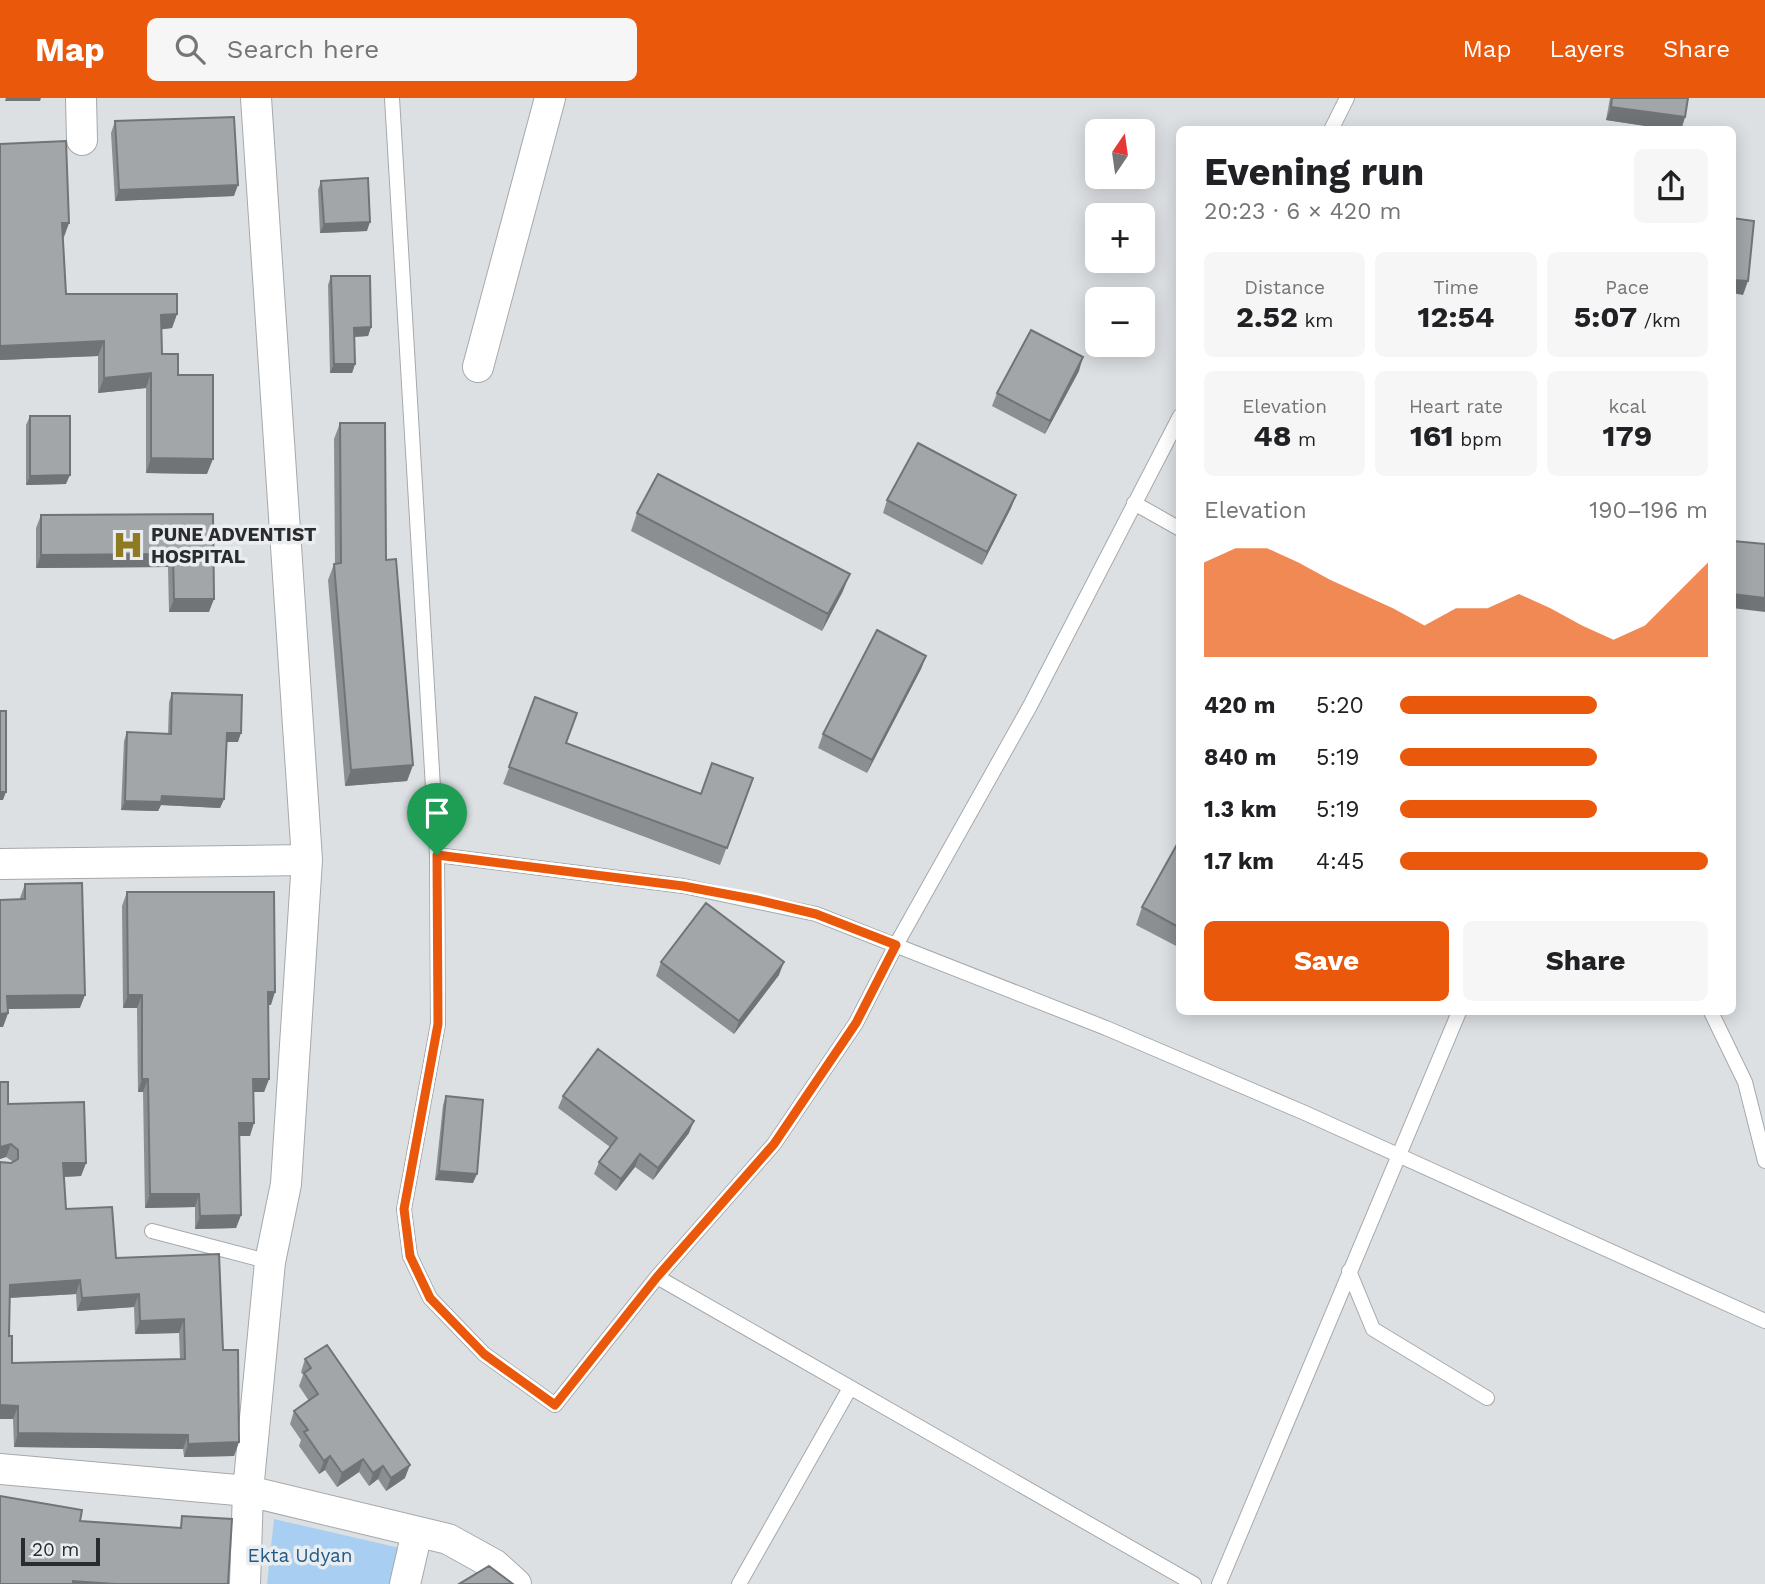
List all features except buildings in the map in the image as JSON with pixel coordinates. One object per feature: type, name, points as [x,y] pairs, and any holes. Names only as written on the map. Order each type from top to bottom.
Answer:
[{"type":"street","points":[[80,98],[82,141]]},
{"type":"street","points":[[245,1584],[248,1491],[271,1262],[286,1184],[307,860],[256,98]]},
{"type":"street","points":[[478,367],[550,98]]},
{"type":"street","points":[[0,864],[307,860]]},
{"type":"street","points":[[0,1469],[248,1491],[448,1539],[495,1565],[516,1584]]},
{"type":"street","points":[[405,1584],[417,1532]]},
{"type":"lane","points":[[391,98],[437,855],[438,1024],[404,1209],[410,1256],[430,1298],[484,1354],[555,1405],[657,1277],[774,1144],[856,1023],[896,945],[1030,706],[1176,424]]},
{"type":"lane","points":[[1333,126],[1347,98]]},
{"type":"lane","points":[[1134,503],[1176,527]]},
{"type":"lane","points":[[437,855],[683,886],[816,914],[1106,1028],[1397,1154],[1765,1321]]},
{"type":"lane","points":[[1219,1584],[1397,1154],[1458,1015]]},
{"type":"lane","points":[[1712,1015],[1745,1082],[1765,1161]]},
{"type":"lane","points":[[152,1231],[271,1262]]},
{"type":"lane","points":[[1349,1271],[1373,1329],[1487,1398]]},
{"type":"lane","points":[[657,1277],[1194,1584]]},
{"type":"lane","points":[[739,1584],[850,1388]]},
{"type":"green space","name":"Ekta Udyan","points":[[274,1519],[413,1551],[404,1584],[267,1584]]},
{"type":"place","name":"PUNE ADVENTIST HOSPITAL","points":[[128,545]]},
{"type":"route","points":[[437,855],[683,886],[757,900],[816,914],[896,945],[856,1023],[774,1144],[657,1277],[555,1405],[484,1354],[430,1298],[410,1256],[404,1209],[438,1024],[437,855]]}]
